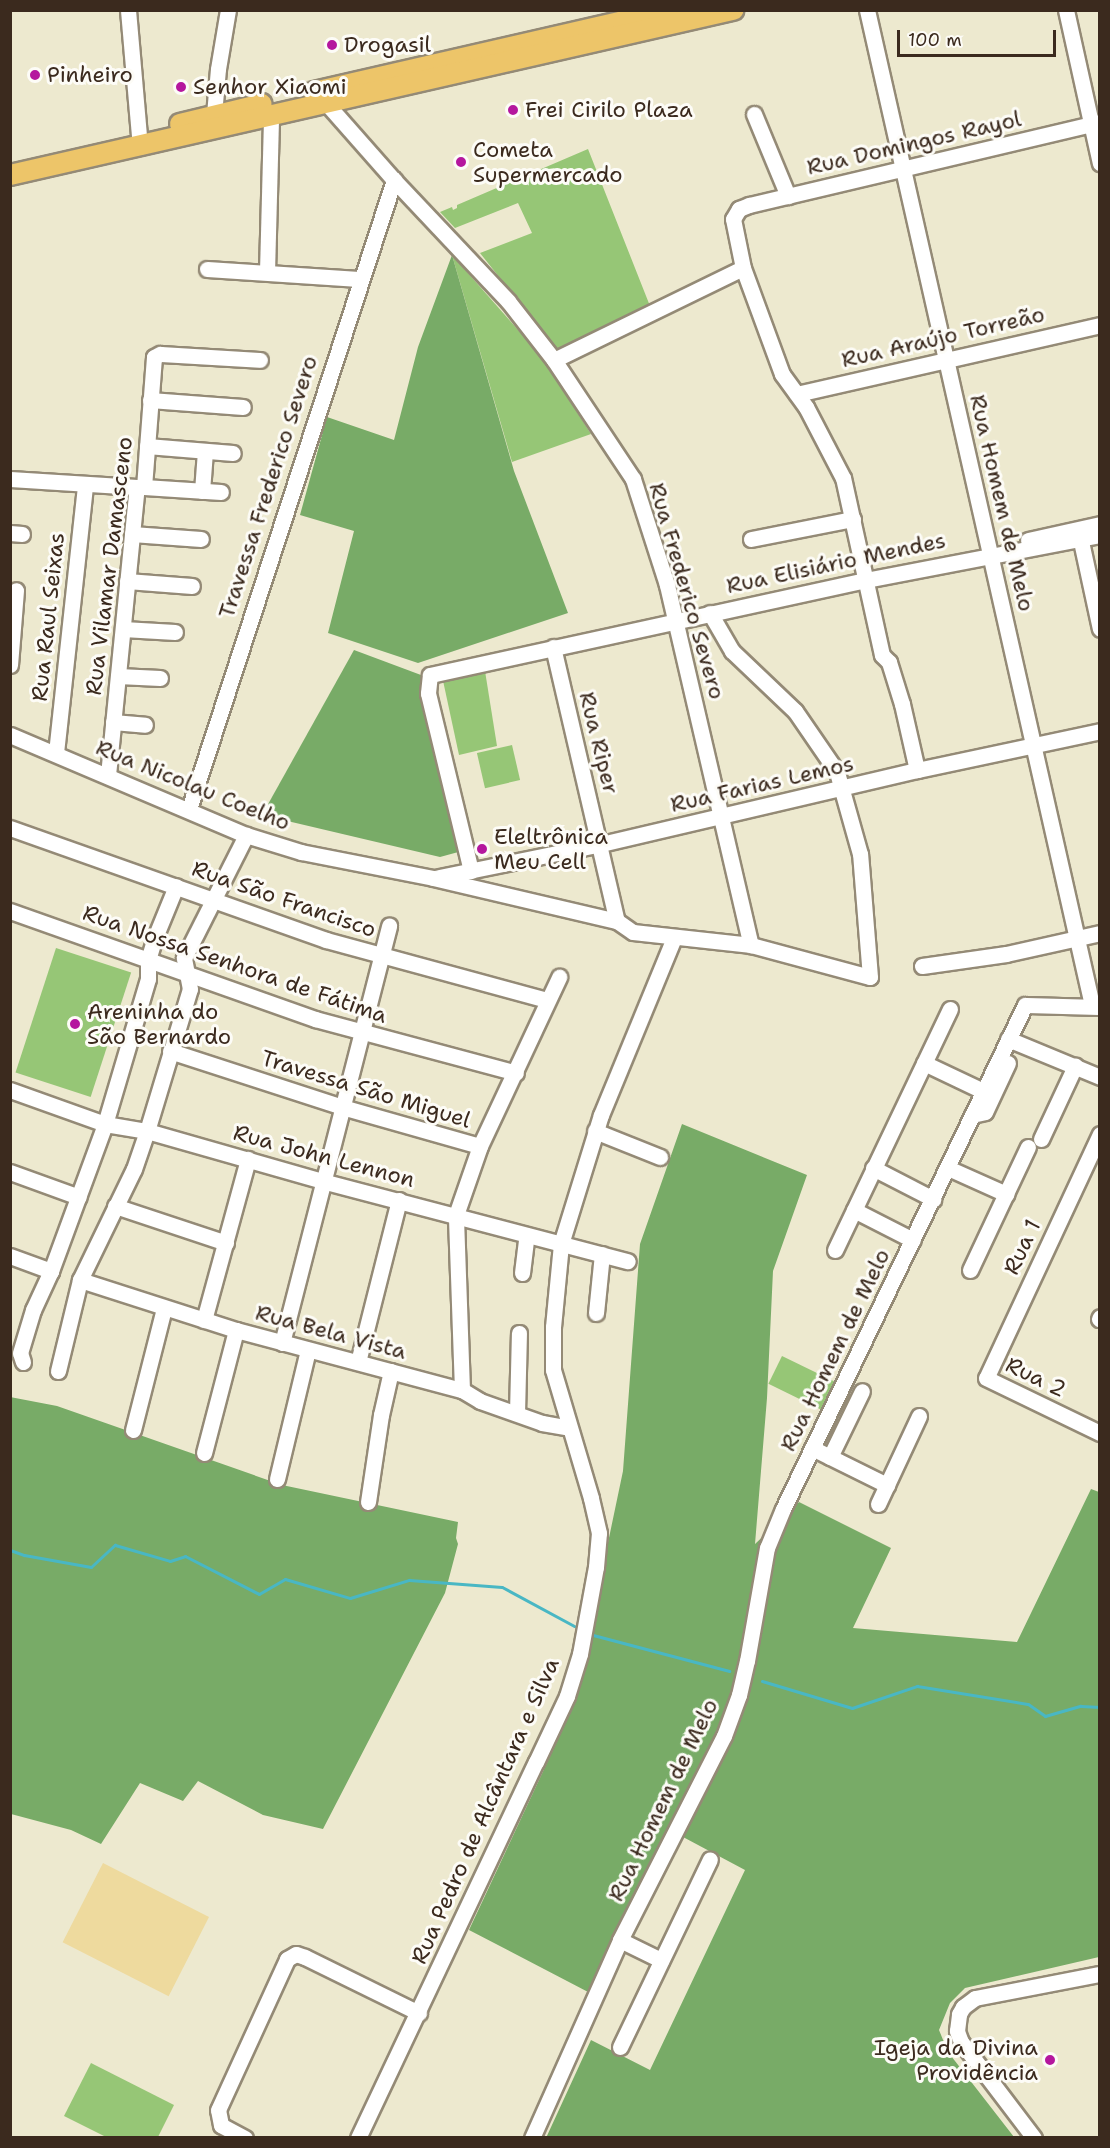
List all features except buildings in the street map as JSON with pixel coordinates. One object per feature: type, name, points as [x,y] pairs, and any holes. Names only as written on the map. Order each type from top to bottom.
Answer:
[{"type":"main road","points":[[10,175],[139,140],[672,10]]},
{"type":"main road","points":[[213,122],[271,115],[321,97],[733,10]]},
{"type":"main road","points":[[10,162],[139,140]]},
{"type":"street","points":[[128,10],[139,140]]},
{"type":"street","points":[[213,122],[228,10]]},
{"type":"street","name":"Rua Homem de Melo","points":[[867,10],[1096,1006],[1029,1005],[985,1112],[972,1115]]},
{"type":"street","points":[[1066,10],[1095,123],[1100,163]]},
{"type":"street","name":"Rua Frederico Severo","points":[[321,97],[394,180],[508,301],[554,360],[633,479],[650,525],[676,621],[723,816],[751,945]]},
{"type":"street","points":[[754,114],[788,196]]},
{"type":"street","points":[[267,273],[271,115]]},
{"type":"street","name":"Rua Domingos Rayol","points":[[743,268],[734,219],[739,209],[1095,123]]},
{"type":"street","name":"Travessa Frederico Severo","points":[[189,809],[359,279],[394,180]]},
{"type":"street","points":[[554,360],[743,268],[782,374],[797,394],[843,478],[882,655],[889,662],[902,704],[917,770]]},
{"type":"street","points":[[207,269],[359,279]]},
{"type":"street","name":"Rua Araújo Torreão","points":[[797,394],[1100,325]]},
{"type":"street","name":"Rua Vilamar Damasceno","points":[[108,775],[132,534],[147,446],[155,355],[260,360]]},
{"type":"street","points":[[150,400],[243,407]]},
{"type":"street","points":[[147,446],[233,453]]},
{"type":"street","points":[[202,491],[205,451]]},
{"type":"street","points":[[10,479],[221,492]]},
{"type":"street","name":"Rua Raul Seixas","points":[[56,753],[85,485]]},
{"type":"street","points":[[751,538],[853,519]]},
{"type":"street","name":"Rua Elisiário Mendes","points":[[471,871],[429,693],[430,675],[1079,534],[1100,524]]},
{"type":"street","points":[[132,534],[201,539]]},
{"type":"street","points":[[1079,534],[1100,629]]},
{"type":"street","name":"Rua Elisiário Mendes","points":[[1079,534],[1100,535]]},
{"type":"street","points":[[128,581],[192,586]]},
{"type":"street","points":[[10,665],[16,590]]},
{"type":"street","points":[[710,613],[732,651],[795,711],[837,772],[843,788]]},
{"type":"street","points":[[123,629],[176,632]]},
{"type":"street","name":"Rua Riper","points":[[553,647],[601,844],[617,921]]},
{"type":"street","points":[[118,676],[160,678]]},
{"type":"street","points":[[113,722],[145,725]]},
{"type":"street","name":"Rua Farias Lemos","points":[[434,878],[601,844],[1100,730]]},
{"type":"street","name":"Rua Nicolau Coelho","points":[[10,735],[246,835],[301,852],[434,878],[617,921],[633,932],[751,945],[870,977],[860,854],[843,788]]},
{"type":"street","name":"Rua São Francisco","points":[[10,828],[326,940],[547,1000]]},
{"type":"street","points":[[58,1371],[80,1280],[134,1169],[147,1131],[190,989],[184,958],[246,835]]},
{"type":"street","points":[[23,1362],[20,1353],[33,1310],[51,1271],[105,1124],[148,980],[148,960],[176,886]]},
{"type":"street","name":"Rua Nossa Senhora de Fátima","points":[[10,910],[315,1020],[516,1073]]},
{"type":"street","points":[[282,1343],[389,925]]},
{"type":"street","points":[[922,966],[1006,954],[1100,933]]},
{"type":"street","name":"Rua Pedro de Alcântara e Silva","points":[[358,2138],[567,1696],[580,1654],[596,1566],[598,1533],[553,1370],[551,1355],[561,1244],[595,1131],[674,938]]},
{"type":"street","points":[[462,1390],[456,1215],[480,1146],[559,977]]},
{"type":"street","points":[[835,1250],[950,1009]]},
{"type":"street","points":[[1013,1041],[1100,1077]]},
{"type":"street","name":"Rua Homem de Melo","points":[[531,2138],[620,1940],[730,1720],[747,1661],[767,1548],[783,1509],[914,1240],[983,1091],[1013,1041]]},
{"type":"street","name":"Travessa São Miguel","points":[[170,1051],[342,1107],[480,1146]]},
{"type":"street","points":[[924,1063],[983,1091]]},
{"type":"street","points":[[970,1270],[1005,1194],[1075,1066]]},
{"type":"street","name":"Rua John Lennon","points":[[10,1090],[105,1124],[147,1131],[322,1181],[628,1262]]},
{"type":"street","points":[[595,1131],[660,1157]]},
{"type":"street","name":"Rua 1","points":[[986,1378],[1100,1134]]},
{"type":"street","points":[[204,1320],[248,1159]]},
{"type":"street","points":[[873,1168],[933,1199]]},
{"type":"street","points":[[948,1168],[1005,1194]]},
{"type":"street","points":[[10,1173],[79,1197]]},
{"type":"street","points":[[358,1362],[399,1200]]},
{"type":"street","points":[[115,1206],[226,1244]]},
{"type":"street","points":[[854,1210],[914,1240]]},
{"type":"street","points":[[522,1273],[527,1235]]},
{"type":"street","points":[[596,1313],[602,1254]]},
{"type":"street","points":[[10,1256],[51,1271]]},
{"type":"street","name":"Rua Bela Vista","points":[[80,1280],[236,1330],[462,1390],[480,1401],[553,1426],[570,1428]]},
{"type":"street","points":[[133,1430],[164,1308]]},
{"type":"street","points":[[204,1453],[236,1330]]},
{"type":"street","points":[[517,1413],[519,1333]]},
{"type":"street","points":[[277,1479],[308,1350]]},
{"type":"street","points":[[368,1502],[381,1415],[391,1371]]},
{"type":"street","name":"Rua 2","points":[[986,1378],[1100,1432]]},
{"type":"street","points":[[830,1457],[862,1391]]},
{"type":"street","points":[[878,1503],[919,1416]]},
{"type":"street","points":[[812,1448],[887,1485]]},
{"type":"street","points":[[620,2047],[710,1858]]},
{"type":"street","points":[[620,1940],[661,1960]]},
{"type":"street","points":[[245,2138],[219,2122],[221,2102],[268,2004],[283,1965],[293,1955],[305,1957],[418,2013]]},
{"type":"street","points":[[1034,2138],[961,2042],[957,2031],[959,2014],[963,2007],[975,1998],[1099,1974]]},
{"type":"green space","points":[[588,149],[650,306],[557,350],[480,253],[532,233],[518,203],[455,228],[440,212],[452,207],[453,210],[457,208],[457,205]]},
{"type":"green space","points":[[452,255],[542,357],[591,434],[512,462]]},
{"type":"green space","points":[[452,255],[514,471],[568,613],[418,663],[328,633],[354,531],[300,515],[327,417],[394,440],[418,347]]},
{"type":"green space","points":[[354,650],[421,675],[462,851],[440,857],[262,815]]},
{"type":"green space","points":[[485,671],[497,746],[459,755],[442,676]]},
{"type":"green space","points":[[512,745],[520,780],[485,788],[477,753]]},
{"type":"green space","name":"Areninha do São Bernardo","points":[[56,948],[131,972],[91,1097],[16,1073]]},
{"type":"green space","points":[[682,1124],[807,1175],[773,1271],[767,1398],[755,1544],[799,1502],[891,1548],[853,1628],[1017,1642],[1091,1489],[1099,1492],[1099,1957],[965,1988],[950,2003],[939,2030],[948,2052],[1014,2137],[546,2138],[591,2040],[650,2070],[745,1870],[668,1829],[590,1993],[469,1930],[574,1705],[623,1471],[640,1244]]},
{"type":"green space","points":[[782,1356],[835,1382],[821,1410],[768,1384]]},
{"type":"green space","points":[[10,1397],[57,1406],[282,1485],[458,1522],[456,1538],[458,1544],[445,1593],[323,1829],[263,1815],[198,1781],[183,1801],[140,1783],[101,1844],[71,1830],[11,1814]]},
{"type":"green space","points":[[91,2063],[174,2105],[158,2137],[106,2137],[64,2116]]},
{"type":"sand","points":[[103,1863],[209,1917],[169,1996],[63,1942]]},
{"type":"waterway","points":[[10,1550],[24,1555],[91,1567],[115,1545],[170,1561],[185,1556],[259,1594],[285,1579],[350,1598],[409,1580],[502,1587],[574,1626]]},
{"type":"waterway","points":[[593,1635],[729,1671]]},
{"type":"waterway","points":[[762,1681],[852,1708],[917,1686],[1028,1704],[1045,1716],[1081,1706],[1100,1707]]},
{"type":"place","name":"Drogasil","points":[[332,45]]},
{"type":"place","name":"Pinheiro","points":[[35,75]]},
{"type":"place","name":"Senhor Xiaomi","points":[[181,87]]},
{"type":"place","name":"Frei Cirilo Plaza","points":[[513,110]]},
{"type":"place","name":"Cometa Supermercado","points":[[461,162]]},
{"type":"place","name":"Eleltrônica Meu Cell","points":[[482,849]]},
{"type":"place","name":"Areninha do São Bernardo","points":[[75,1024]]},
{"type":"place","name":"Igeja da Divina Providência","points":[[1050,2060]]}]
